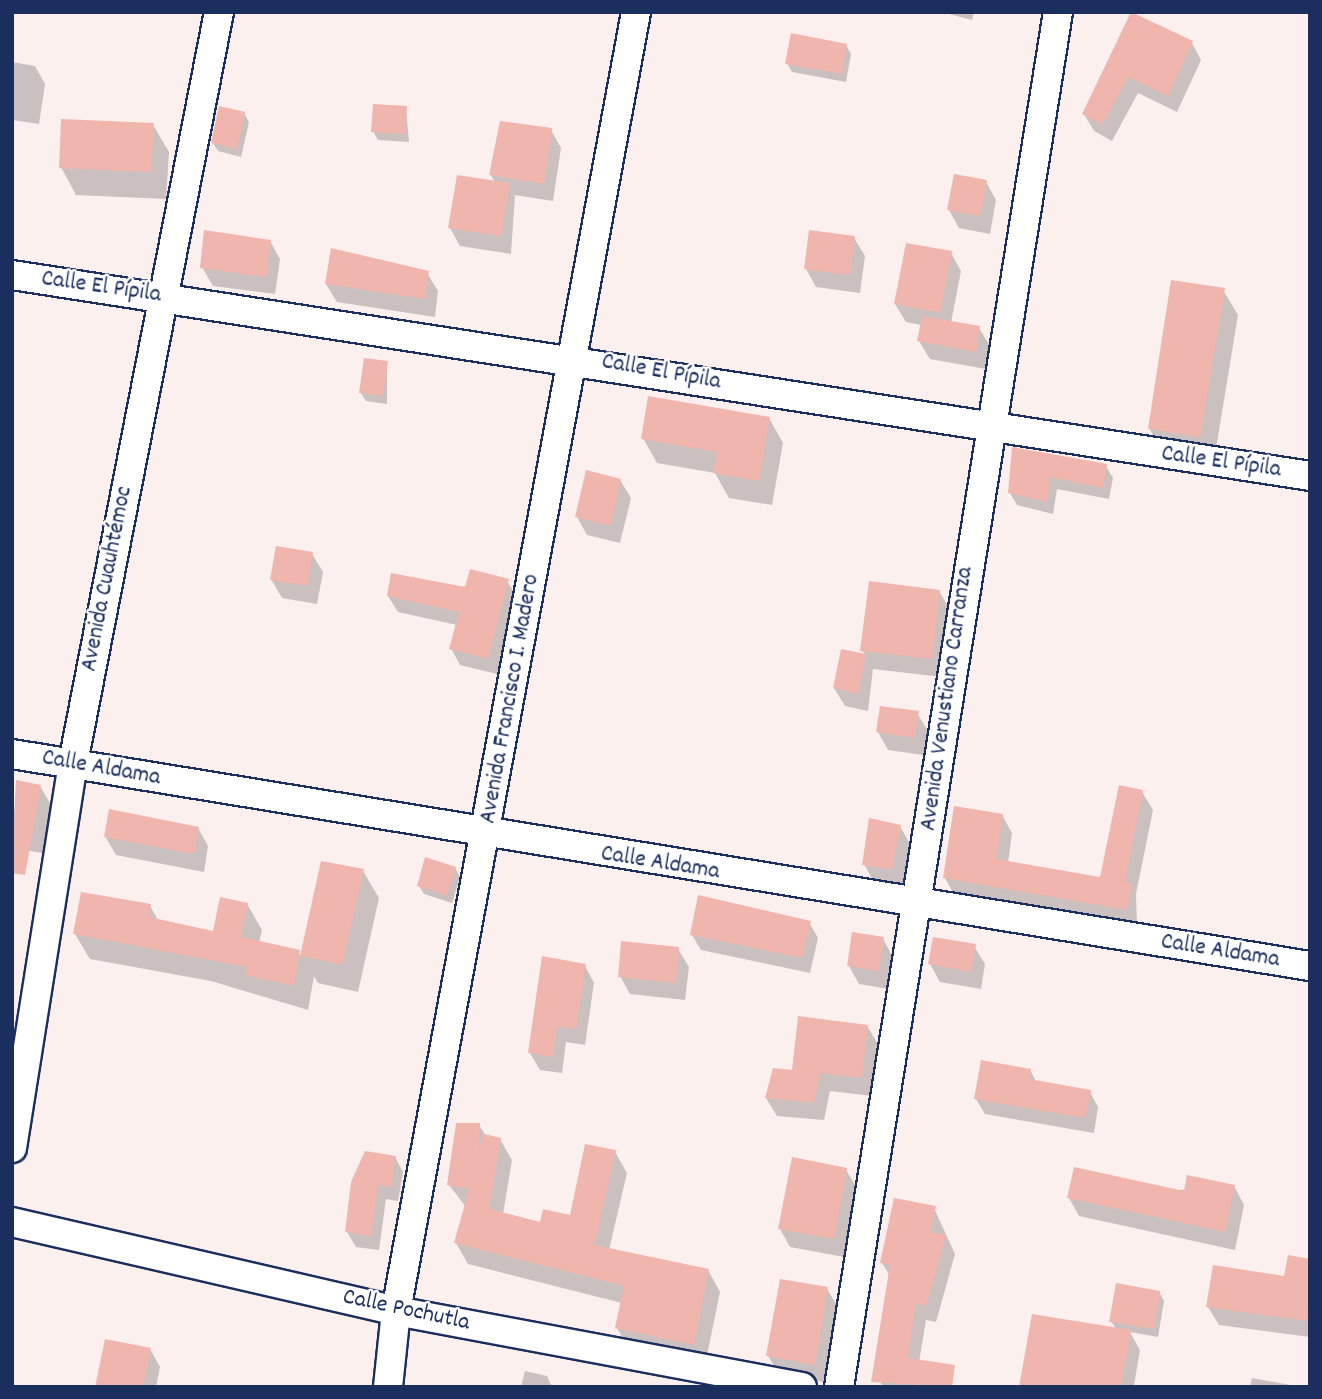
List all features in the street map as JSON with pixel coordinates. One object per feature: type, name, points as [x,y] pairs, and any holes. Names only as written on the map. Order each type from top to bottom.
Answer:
[{"type":"street","name":"Avenida Cuauhtémoc","points":[[12,1148],[73,763],[166,297],[219,12]]},
{"type":"street","name":"Avenida Francisco I. Madero","points":[[388,1387],[396,1311],[636,12]]},
{"type":"street","name":"Avenida Venustiano Carranza","points":[[839,1387],[919,906],[987,429],[1058,12]]},
{"type":"street","name":"Calle El Pípila","points":[[12,275],[166,297],[359,331],[574,358],[987,429],[1310,476]]},
{"type":"street","name":"Calle Aldama","points":[[12,754],[919,906],[1310,966]]},
{"type":"street","name":"Calle Pochutla","points":[[12,1223],[396,1311],[802,1387]]},
{"type":"building","points":[[1131,12],[1193,41],[1168,96],[1128,77],[1102,125],[1082,114]]},
{"type":"building","points":[[791,33],[847,44],[842,74],[785,64]]},
{"type":"building","points":[[373,104],[407,106],[405,134],[371,132]]},
{"type":"building","points":[[219,106],[245,112],[237,149],[211,143]]},
{"type":"building","points":[[61,119],[154,123],[151,172],[59,168]]},
{"type":"building","points":[[500,121],[552,128],[544,184],[489,175]]},
{"type":"building","points":[[954,174],[987,180],[980,216],[947,210]]},
{"type":"building","points":[[457,175],[510,183],[501,236],[448,228]]},
{"type":"building","points":[[204,230],[271,240],[266,277],[200,268]]},
{"type":"building","points":[[809,230],[855,236],[850,275],[804,269]]},
{"type":"building","points":[[906,243],[952,251],[940,313],[894,304]]},
{"type":"building","points":[[331,248],[429,271],[425,299],[325,284]]},
{"type":"building","points":[[1171,280],[1225,288],[1200,437],[1148,429]]},
{"type":"building","points":[[922,316],[980,326],[976,352],[917,341]]},
{"type":"building","points":[[364,358],[388,361],[383,396],[359,393]]},
{"type":"building","points":[[648,396],[770,417],[759,481],[713,473],[717,452],[641,439]]},
{"type":"building","points":[[1012,447],[1107,464],[1103,488],[1050,477],[1047,502],[1008,493]]},
{"type":"building","points":[[586,470],[621,479],[610,526],[575,517]]},
{"type":"building","points":[[276,546],[313,552],[307,586],[270,580]]},
{"type":"building","points":[[470,569],[509,579],[488,659],[449,649],[459,612],[387,596],[391,573],[465,587]]},
{"type":"building","points":[[869,581],[940,590],[932,659],[860,651]]},
{"type":"building","points":[[841,649],[866,654],[858,694],[833,688]]},
{"type":"building","points":[[880,706],[919,711],[915,738],[876,732]]},
{"type":"building","points":[[16,780],[41,785],[25,875],[12,873]]},
{"type":"building","points":[[1119,785],[1143,790],[1125,882],[1132,883],[1127,910],[943,878],[954,806],[1003,814],[996,859],[1100,877]]},
{"type":"building","points":[[109,809],[199,827],[194,854],[104,837]]},
{"type":"building","points":[[869,818],[901,825],[892,870],[862,865]]},
{"type":"building","points":[[425,857],[456,867],[447,896],[417,886]]},
{"type":"building","points":[[321,861],[364,869],[342,965],[300,956]]},
{"type":"building","points":[[81,892],[151,904],[149,917],[213,931],[220,897],[248,903],[241,937],[300,950],[294,986],[245,975],[247,967],[73,934]]},
{"type":"building","points":[[698,895],[811,921],[802,958],[690,935]]},
{"type":"building","points":[[852,932],[884,937],[879,971],[847,966]]},
{"type":"building","points":[[933,937],[976,944],[971,972],[928,964]]},
{"type":"building","points":[[621,941],[679,947],[676,983],[618,977]]},
{"type":"building","points":[[542,956],[586,964],[576,1029],[557,1026],[553,1057],[528,1053]]},
{"type":"building","points":[[798,1016],[868,1025],[862,1078],[820,1073],[814,1103],[765,1098],[773,1068],[792,1070]]},
{"type":"building","points":[[981,1060],[1031,1069],[1029,1079],[1091,1090],[1085,1118],[974,1099]]},
{"type":"building","points":[[456,1123],[480,1123],[479,1149],[484,1134],[501,1138],[489,1209],[540,1222],[543,1209],[570,1215],[585,1144],[616,1150],[594,1245],[709,1269],[694,1345],[615,1328],[624,1286],[454,1243],[469,1189],[447,1185]]},
{"type":"building","points":[[365,1151],[396,1156],[391,1187],[378,1185],[371,1236],[345,1232],[351,1182]]},
{"type":"building","points":[[792,1157],[847,1168],[834,1239],[778,1229]]},
{"type":"building","points":[[1074,1167],[1184,1191],[1187,1175],[1235,1185],[1225,1232],[1067,1198]]},
{"type":"building","points":[[894,1198],[936,1206],[930,1232],[946,1235],[926,1306],[916,1303],[908,1358],[955,1365],[952,1387],[871,1382],[890,1265],[880,1263]]},
{"type":"building","points":[[1288,1255],[1310,1259],[1307,1321],[1206,1307],[1213,1265],[1284,1276]]},
{"type":"building","points":[[780,1279],[828,1287],[815,1365],[766,1356]]},
{"type":"building","points":[[1116,1283],[1160,1291],[1154,1329],[1109,1322]]},
{"type":"building","points":[[1032,1314],[1131,1330],[1121,1387],[1019,1387]]},
{"type":"building","points":[[105,1339],[151,1348],[143,1387],[95,1387]]}]
